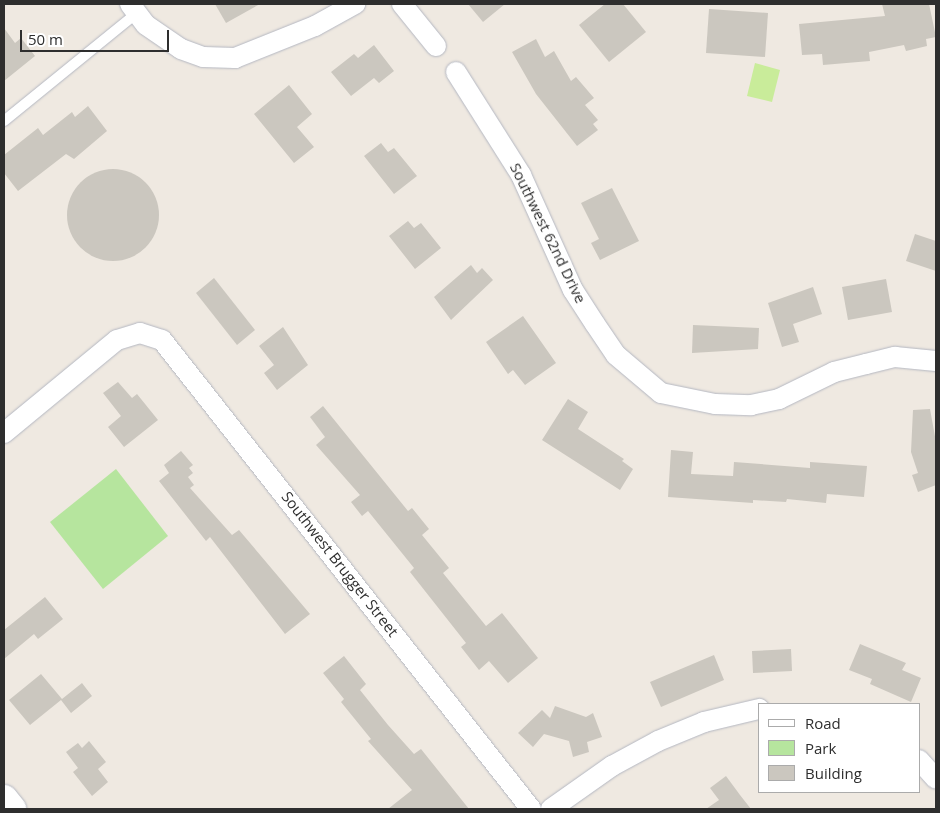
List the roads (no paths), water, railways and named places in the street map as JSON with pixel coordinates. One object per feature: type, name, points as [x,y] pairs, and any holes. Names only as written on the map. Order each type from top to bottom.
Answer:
[{"type":"street","points":[[133,8],[146,25],[181,49],[204,57],[235,58],[315,26],[355,4]]},
{"type":"street","points":[[402,4],[436,46]]},
{"type":"street","name":"Southwest 62nd Drive","points":[[456,72],[516,167],[573,290],[616,355],[661,394],[715,404],[751,405],[779,399],[834,372],[895,357],[936,361]]},
{"type":"street","name":"Southwest Brugger Street","points":[[4,433],[117,340],[140,332],[153,335],[172,348],[531,809]]},
{"type":"street","points":[[551,809],[592,780],[658,741],[704,722],[758,709]]},
{"type":"street","points":[[920,761],[936,779]]},
{"type":"street","points":[[4,799],[12,809]]},
{"type":"lane","points":[[4,121],[133,8]]}]
